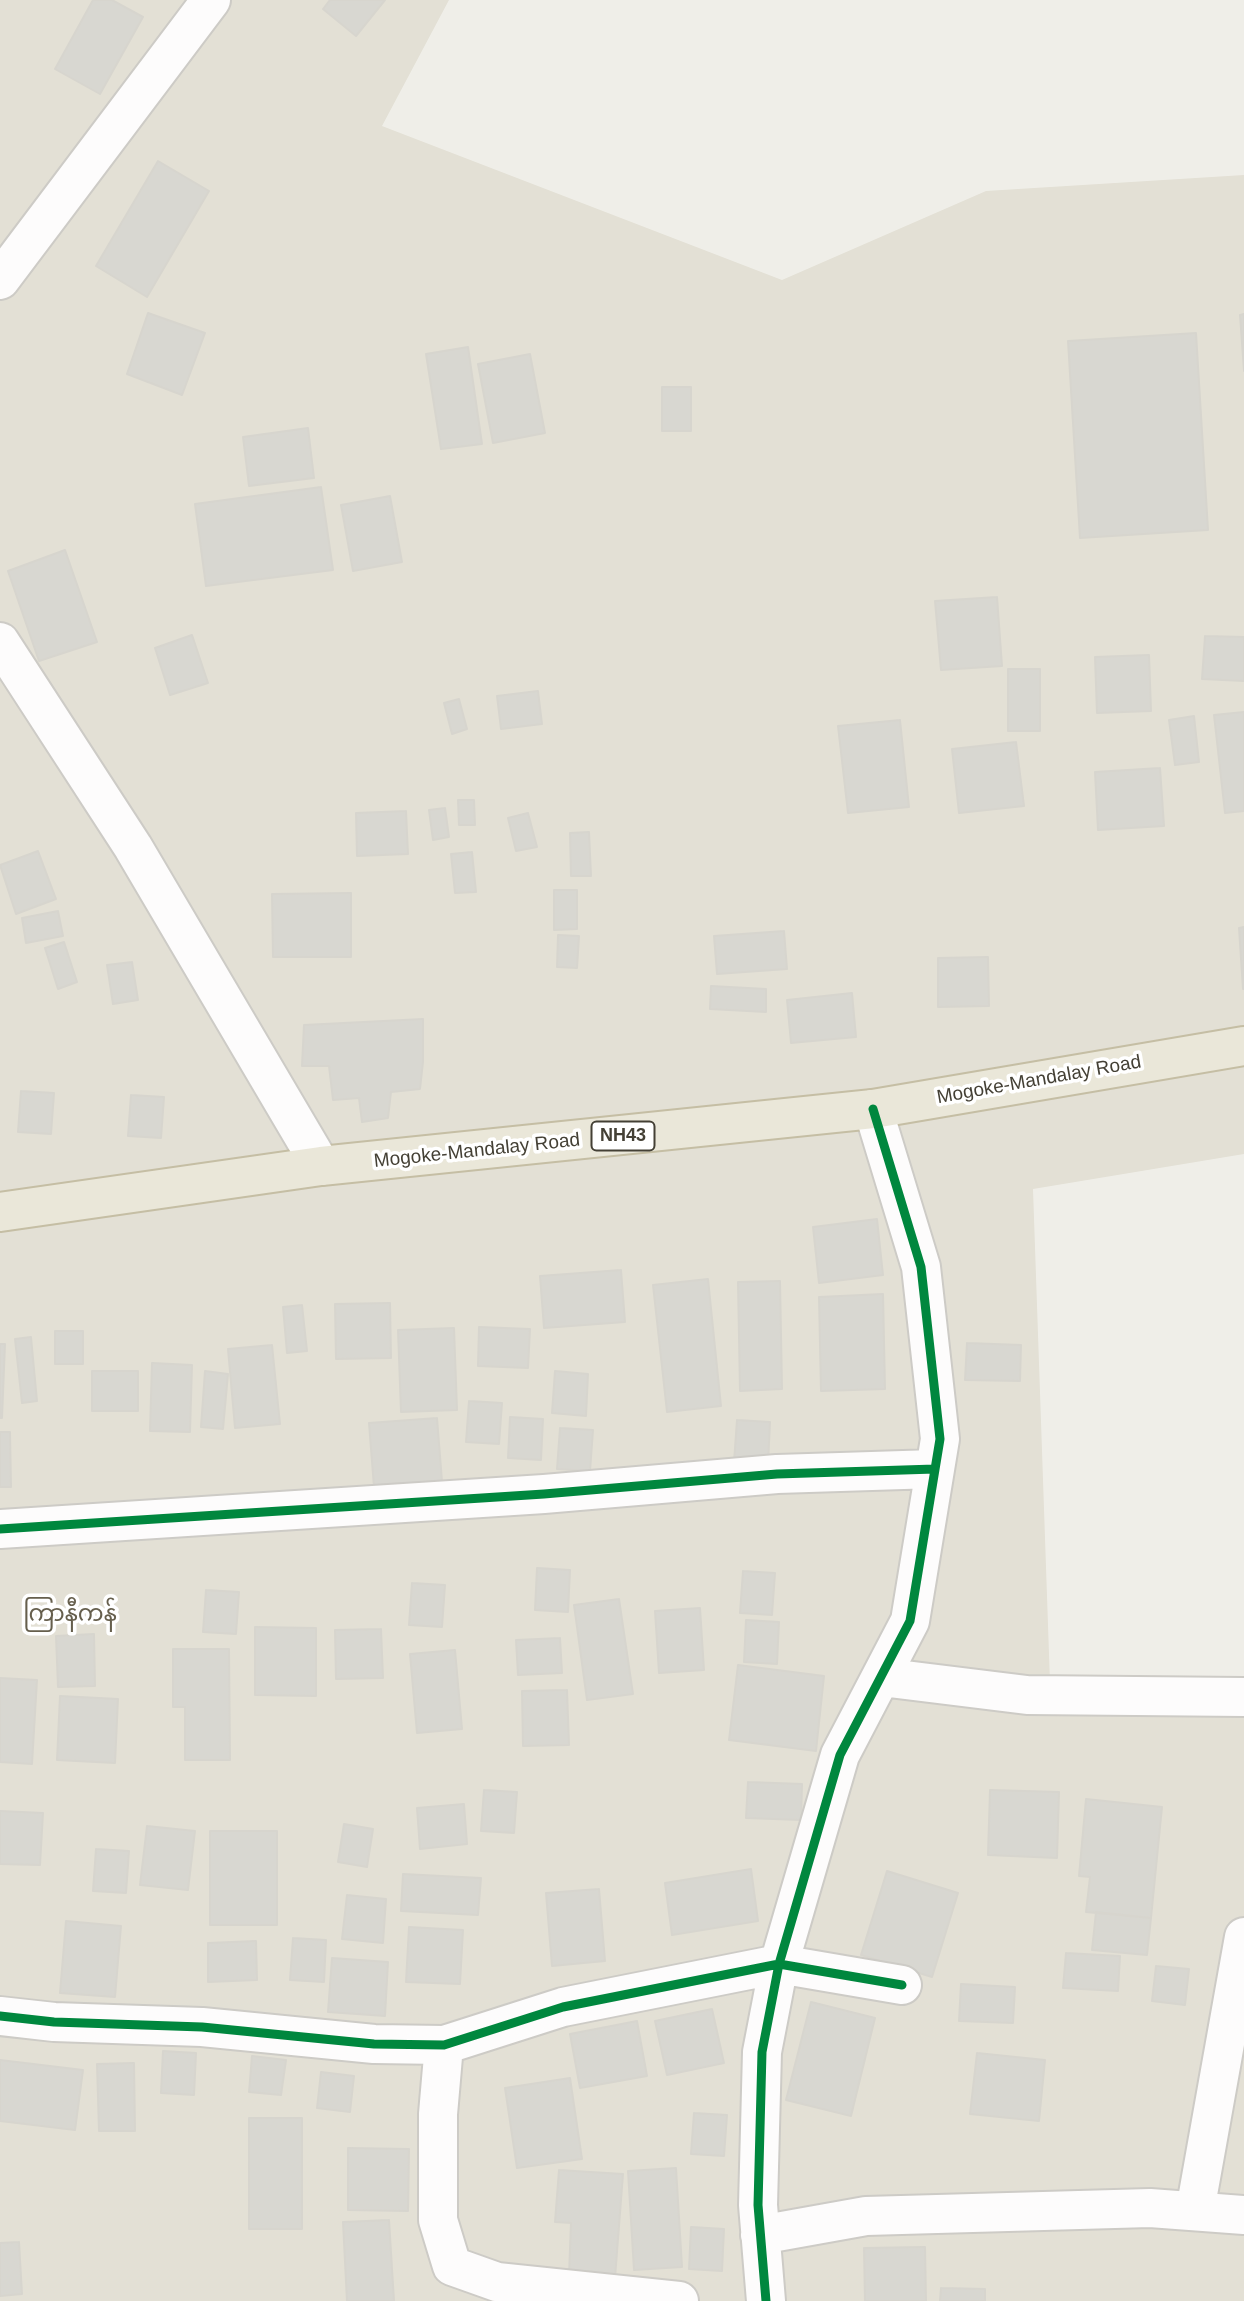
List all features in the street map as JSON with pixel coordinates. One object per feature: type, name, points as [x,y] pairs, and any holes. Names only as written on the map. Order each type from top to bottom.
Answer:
[{"type":"highway","name":"Mogoke-Mandalay Road","points":[[0,1212],[321,1166],[873,1109],[1244,1046]]},
{"type":"street","points":[[0,279],[211,0]]},
{"type":"street","points":[[0,642],[133,847],[321,1166]]},
{"type":"street","points":[[766,2301],[758,2205],[762,2052],[779,1964],[840,1755],[910,1621],[940,1439],[921,1268],[873,1109]]},
{"type":"street","points":[[0,1530],[544,1494],[777,1474],[935,1469]]},
{"type":"street","points":[[881,1676],[1027,1695],[1244,1697]]},
{"type":"street","points":[[1195,2211],[1244,1937]]},
{"type":"street","points":[[0,2016],[54,2022],[202,2027],[374,2044],[443,2045],[563,2007],[779,1964],[902,1985]]},
{"type":"street","points":[[443,2045],[438,2114],[438,2220],[452,2266],[497,2282],[679,2301]]},
{"type":"street","points":[[761,2235],[866,2216],[1150,2208],[1244,2215]]},
{"type":"shaded area","name":"ကြာနီကန်","points":[[0,0],[449,0],[382,126],[782,280],[986,191],[1244,175],[1244,1154],[1033,1189],[1051,1712],[1244,1711],[1244,2301],[0,2301]]},
{"type":"building","points":[[93,0],[112,0],[143,17],[100,94],[55,69]]},
{"type":"building","points":[[330,0],[385,0],[356,36],[323,9]]},
{"type":"building","points":[[158,161],[209,191],[147,297],[96,266]]},
{"type":"building","points":[[148,313],[205,333],[182,395],[127,374]]},
{"type":"building","points":[[1244,314],[1244,371],[1240,315]]},
{"type":"building","points":[[1196,333],[1208,530],[1080,538],[1068,341]]},
{"type":"building","points":[[468,347],[482,444],[441,449],[426,354]]},
{"type":"building","points":[[530,354],[545,433],[493,443],[478,364]]},
{"type":"building","points":[[662,387],[691,387],[691,431],[662,431]]},
{"type":"building","points":[[308,428],[314,478],[249,486],[243,437]]},
{"type":"building","points":[[321,487],[333,570],[206,586],[195,504]]},
{"type":"building","points":[[390,496],[402,562],[353,571],[341,505]]},
{"type":"building","points":[[65,550],[97,642],[39,661],[8,571]]},
{"type":"building","points":[[997,597],[1002,666],[941,670],[935,601]]},
{"type":"building","points":[[192,635],[208,683],[170,695],[155,648]]},
{"type":"building","points":[[1205,636],[1244,637],[1244,681],[1202,679]]},
{"type":"building","points":[[1149,655],[1151,711],[1097,713],[1095,657]]},
{"type":"building","points":[[1008,669],[1040,669],[1040,731],[1008,731]]},
{"type":"building","points":[[538,691],[542,724],[501,729],[497,696]]},
{"type":"building","points":[[459,699],[467,729],[452,734],[444,703]]},
{"type":"building","points":[[1244,712],[1244,811],[1225,813],[1214,715]]},
{"type":"building","points":[[1194,716],[1199,762],[1175,765],[1169,720]]},
{"type":"building","points":[[900,720],[909,807],[848,813],[838,726]]},
{"type":"building","points":[[1016,742],[1024,806],[959,813],[952,749]]},
{"type":"building","points":[[1160,768],[1164,826],[1098,830],[1095,772]]},
{"type":"building","points":[[458,800],[474,800],[475,825],[459,825]]},
{"type":"building","points":[[445,808],[449,837],[433,840],[429,810]]},
{"type":"building","points":[[406,811],[408,854],[357,856],[356,813]]},
{"type":"building","points":[[528,813],[537,847],[516,851],[508,818]]},
{"type":"building","points":[[589,832],[591,876],[571,876],[570,833]]},
{"type":"building","points":[[38,851],[56,899],[16,914],[0,865]]},
{"type":"building","points":[[472,852],[476,892],[455,893],[451,854]]},
{"type":"building","points":[[554,890],[577,890],[577,929],[554,930]]},
{"type":"building","points":[[351,893],[351,957],[273,957],[272,894]]},
{"type":"building","points":[[58,911],[63,936],[26,943],[22,918]]},
{"type":"building","points":[[1244,927],[1244,989],[1243,989],[1239,928]]},
{"type":"building","points":[[784,931],[787,969],[717,974],[714,936]]},
{"type":"building","points":[[558,935],[579,936],[577,968],[557,967]]},
{"type":"building","points":[[64,942],[77,982],[58,989],[45,948]]},
{"type":"building","points":[[988,957],[989,1006],[938,1007],[938,958]]},
{"type":"building","points":[[132,962],[138,1000],[113,1004],[107,965]]},
{"type":"building","points":[[711,986],[766,989],[766,1012],[710,1009]]},
{"type":"building","points":[[852,993],[856,1037],[791,1043],[787,1000]]},
{"type":"building","points":[[423,1019],[420,1089],[391,1092],[388,1118],[362,1122],[359,1098],[333,1100],[329,1066],[302,1066],[304,1025]]},
{"type":"building","points":[[21,1091],[54,1093],[51,1134],[18,1132]]},
{"type":"building","points":[[131,1095],[164,1097],[161,1138],[128,1136]]},
{"type":"building","points":[[877,1219],[883,1275],[819,1283],[813,1227]]},
{"type":"building","points":[[621,1270],[625,1322],[544,1328],[540,1276]]},
{"type":"building","points":[[708,1279],[721,1406],[667,1412],[653,1285]]},
{"type":"building","points":[[780,1281],[782,1389],[740,1391],[738,1282]]},
{"type":"building","points":[[883,1294],[885,1389],[821,1391],[819,1297]]},
{"type":"building","points":[[390,1303],[391,1358],[336,1359],[335,1304]]},
{"type":"building","points":[[302,1305],[307,1351],[287,1353],[283,1307]]},
{"type":"building","points":[[479,1327],[530,1329],[528,1368],[478,1366]]},
{"type":"building","points":[[454,1328],[457,1410],[401,1412],[398,1330]]},
{"type":"building","points":[[55,1331],[83,1331],[83,1364],[55,1364]]},
{"type":"building","points":[[31,1337],[37,1401],[22,1403],[15,1339]]},
{"type":"building","points":[[967,1343],[1021,1345],[1020,1381],[965,1380]]},
{"type":"building","points":[[0,1344],[5,1344],[2,1418],[0,1418]]},
{"type":"building","points":[[272,1345],[280,1424],[235,1428],[228,1349]]},
{"type":"building","points":[[152,1363],[192,1365],[190,1432],[150,1431]]},
{"type":"building","points":[[92,1371],[138,1371],[138,1411],[92,1411]]},
{"type":"building","points":[[205,1371],[228,1374],[223,1429],[201,1427]]},
{"type":"building","points":[[555,1371],[588,1374],[586,1416],[552,1413]]},
{"type":"building","points":[[469,1401],[502,1403],[499,1444],[466,1442]]},
{"type":"building","points":[[510,1417],[543,1419],[541,1460],[508,1458]]},
{"type":"building","points":[[437,1418],[443,1494],[375,1500],[369,1423]]},
{"type":"building","points":[[737,1420],[770,1422],[768,1464],[734,1462]]},
{"type":"building","points":[[560,1428],[593,1430],[590,1471],[557,1469]]},
{"type":"building","points":[[0,1432],[10,1432],[11,1487],[0,1487]]},
{"type":"building","points":[[537,1568],[570,1570],[568,1612],[535,1610]]},
{"type":"building","points":[[743,1571],[775,1573],[772,1615],[740,1613]]},
{"type":"building","points":[[412,1583],[445,1585],[442,1627],[409,1625]]},
{"type":"building","points":[[206,1590],[239,1592],[236,1634],[203,1632]]},
{"type":"building","points":[[619,1599],[633,1694],[587,1700],[574,1605]]},
{"type":"building","points":[[700,1608],[704,1670],[659,1673],[655,1611]]},
{"type":"building","points":[[746,1620],[779,1622],[777,1664],[744,1662]]},
{"type":"building","points":[[255,1627],[316,1628],[316,1696],[255,1695]]},
{"type":"building","points":[[381,1629],[383,1678],[336,1679],[335,1630]]},
{"type":"building","points":[[94,1634],[95,1686],[58,1687],[56,1636]]},
{"type":"building","points":[[560,1638],[562,1673],[518,1675],[516,1640]]},
{"type":"building","points":[[173,1649],[229,1649],[230,1760],[185,1760],[185,1707],[173,1707]]},
{"type":"building","points":[[455,1650],[462,1729],[417,1733],[410,1654]]},
{"type":"building","points":[[738,1665],[824,1676],[816,1751],[729,1740]]},
{"type":"building","points":[[0,1678],[37,1680],[32,1764],[0,1762]]},
{"type":"building","points":[[567,1690],[569,1745],[523,1746],[522,1691]]},
{"type":"building","points":[[60,1696],[118,1699],[115,1763],[57,1760]]},
{"type":"building","points":[[748,1782],[802,1784],[801,1820],[746,1818]]},
{"type":"building","points":[[484,1790],[517,1792],[514,1833],[481,1831]]},
{"type":"building","points":[[990,1790],[1059,1792],[1057,1858],[988,1855]]},
{"type":"building","points":[[1086,1799],[1162,1807],[1151,1918],[1086,1912],[1090,1877],[1079,1876]]},
{"type":"building","points":[[464,1804],[467,1844],[420,1849],[417,1808]]},
{"type":"building","points":[[0,1811],[43,1813],[40,1865],[0,1864]]},
{"type":"building","points":[[344,1824],[373,1829],[367,1867],[338,1862]]},
{"type":"building","points":[[147,1826],[195,1831],[188,1890],[140,1885]]},
{"type":"building","points":[[210,1831],[277,1831],[277,1925],[210,1925]]},
{"type":"building","points":[[96,1849],[129,1851],[126,1893],[93,1891]]},
{"type":"building","points":[[751,1869],[758,1921],[672,1935],[665,1883]]},
{"type":"building","points":[[887,1871],[958,1893],[932,1977],[861,1955]]},
{"type":"building","points":[[403,1874],[481,1878],[478,1915],[401,1911]]},
{"type":"building","points":[[599,1889],[605,1961],[552,1966],[546,1893]]},
{"type":"building","points":[[347,1895],[386,1899],[383,1943],[342,1939]]},
{"type":"building","points":[[1096,1912],[1151,1918],[1147,1955],[1092,1950]]},
{"type":"building","points":[[66,1921],[121,1926],[115,1997],[60,1993]]},
{"type":"building","points":[[409,1927],[463,1930],[460,1984],[406,1982]]},
{"type":"building","points":[[293,1938],[326,1940],[324,1982],[290,1980]]},
{"type":"building","points":[[256,1941],[257,1980],[208,1982],[208,1943]]},
{"type":"building","points":[[1066,1953],[1120,1956],[1118,1991],[1063,1988]]},
{"type":"building","points":[[332,1958],[388,1962],[385,2016],[328,2012]]},
{"type":"building","points":[[1156,1966],[1189,1969],[1185,2005],[1152,2001]]},
{"type":"building","points":[[961,1984],[1015,1987],[1013,2023],[959,2021]]},
{"type":"building","points":[[811,2002],[875,2018],[851,2116],[786,2100]]},
{"type":"building","points":[[712,2009],[724,2063],[667,2075],[655,2021]]},
{"type":"building","points":[[637,2021],[647,2076],[580,2088],[570,2034]]},
{"type":"building","points":[[163,2051],[196,2053],[194,2095],[161,2093]]},
{"type":"building","points":[[977,2053],[1045,2060],[1039,2121],[970,2114]]},
{"type":"building","points":[[252,2056],[286,2060],[281,2095],[249,2092]]},
{"type":"building","points":[[0,2060],[83,2070],[75,2130],[0,2121]]},
{"type":"building","points":[[134,2063],[135,2131],[99,2131],[97,2064]]},
{"type":"building","points":[[321,2072],[354,2076],[350,2112],[317,2108]]},
{"type":"building","points":[[570,2078],[582,2159],[517,2168],[505,2088]]},
{"type":"building","points":[[694,2113],[727,2115],[724,2156],[691,2154]]},
{"type":"building","points":[[249,2118],[302,2118],[302,2229],[249,2229]]},
{"type":"building","points":[[348,2148],[409,2149],[408,2211],[348,2210]]},
{"type":"building","points":[[676,2168],[682,2267],[634,2270],[628,2171]]},
{"type":"building","points":[[559,2170],[623,2174],[615,2278],[569,2275],[571,2223],[555,2222]]},
{"type":"building","points":[[389,2220],[394,2301],[347,2301],[343,2222]]},
{"type":"building","points":[[691,2227],[724,2229],[722,2271],[689,2269]]},
{"type":"building","points":[[19,2242],[22,2294],[0,2296],[0,2243]]},
{"type":"building","points":[[925,2247],[926,2301],[865,2301],[864,2248]]},
{"type":"building","points":[[941,2288],[985,2289],[985,2301],[940,2301]]},
{"type":"cycle path","points":[[766,2301],[758,2205],[762,2052],[779,1964],[840,1755],[910,1621],[940,1439],[921,1267],[873,1109]]},
{"type":"cycle path","points":[[0,1529],[544,1494],[777,1474],[935,1469]]},
{"type":"cycle path","points":[[0,2016],[54,2022],[202,2027],[374,2044],[444,2045],[563,2007],[779,1964],[902,1985]]},
{"type":"district","name":"ကြာနီကန်","points":[[70,1615]]}]
